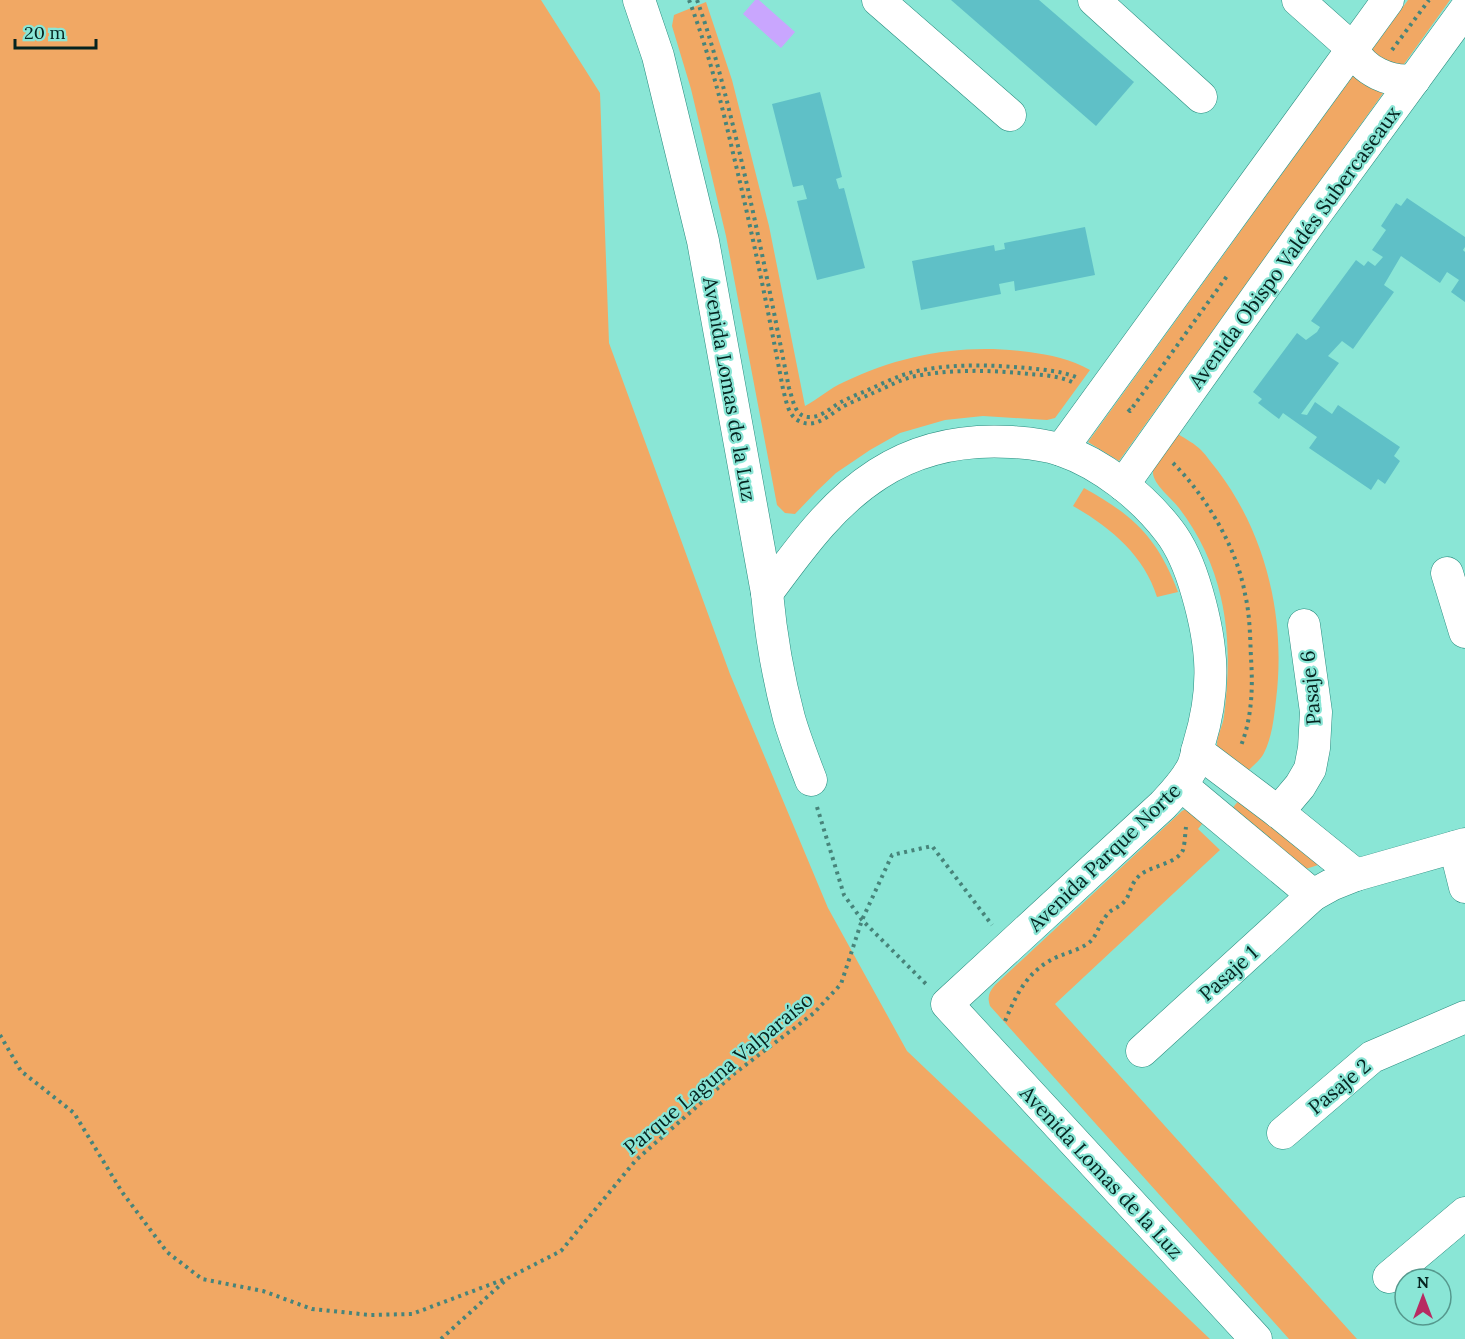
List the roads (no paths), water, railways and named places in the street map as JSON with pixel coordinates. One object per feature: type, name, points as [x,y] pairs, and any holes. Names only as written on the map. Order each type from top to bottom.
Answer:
[{"type":"street","points":[[878,0],[1010,115]]},
{"type":"street","points":[[1094,0],[1201,98]]},
{"type":"street","points":[[1298,0],[1353,48],[1362,62],[1381,75],[1405,81],[1413,80]]},
{"type":"street","points":[[1061,450],[1388,0]]},
{"type":"street","name":"Avenida Lomas de la Luz","points":[[649,3],[658,56],[703,241],[767,593],[777,670],[790,720],[811,780]]},
{"type":"street","name":"Avenida Obispo Valdés Subercaseaux","points":[[1123,485],[1310,222],[1465,10]]},
{"type":"street","name":"Avenida Parque Norte","points":[[767,593],[802,546],[834,509],[856,489],[902,461],[925,452],[952,445],[988,441],[1031,443],[1061,450],[1094,464],[1123,485],[1153,512],[1170,531],[1183,553],[1204,615],[1209,642],[1211,684],[1205,725],[1193,766],[1163,806],[947,1004]]},
{"type":"street","points":[[1447,573],[1465,632]]},
{"type":"street","name":"Pasaje 6","points":[[1278,812],[1300,786],[1310,769],[1314,747],[1316,712],[1304,625]]},
{"type":"street","points":[[1197,751],[1356,875]]},
{"type":"street","points":[[1181,785],[1313,895]]},
{"type":"street","points":[[1460,846],[1465,887]]},
{"type":"street","name":"Pasaje 1","points":[[1142,1051],[1313,895],[1356,875],[1460,846]]},
{"type":"street","name":"Avenida Lomas de la Luz","points":[[947,1004],[1256,1339]]},
{"type":"street","name":"Pasaje 2","points":[[1284,1133],[1372,1057],[1465,1017]]},
{"type":"street","points":[[1389,1277],[1465,1213]]}]
